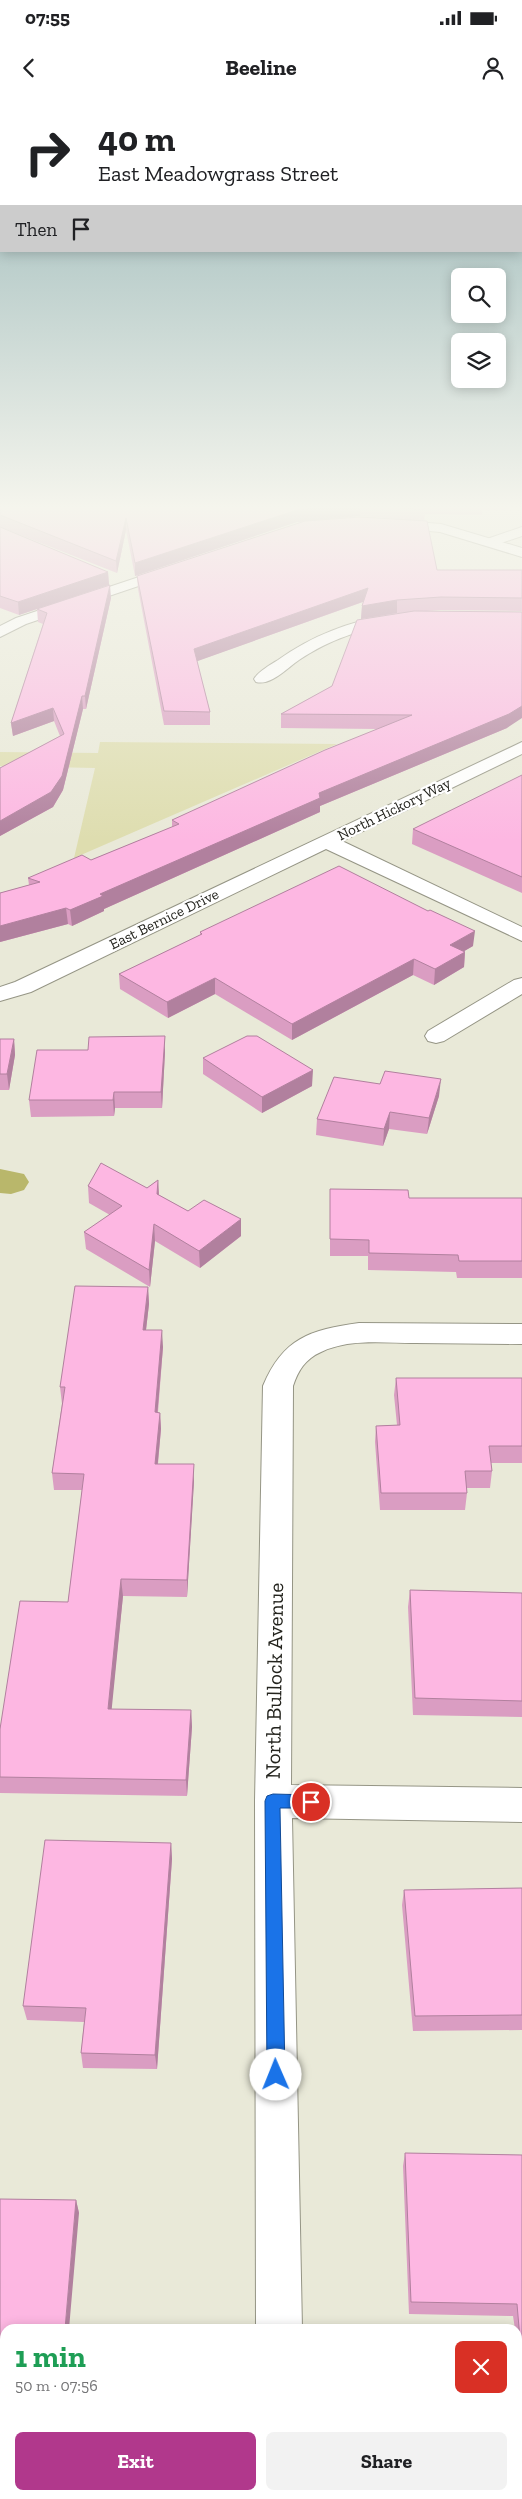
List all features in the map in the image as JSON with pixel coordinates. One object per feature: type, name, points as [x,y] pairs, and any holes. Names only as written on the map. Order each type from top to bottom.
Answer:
[{"type":"street","points":[[0,632],[33,617]]},
{"type":"street","points":[[262,679],[309,644],[368,623],[406,618]]},
{"type":"street","name":"North Hickory Way","points":[[326,841],[522,748]]},
{"type":"street","name":"North Hickory Way","points":[[326,841],[522,935]]},
{"type":"street","name":"East Bernice Drive","points":[[0,994],[23,987],[326,841]]},
{"type":"street","points":[[436,1036],[522,985]]},
{"type":"street","name":"North Bullock Avenue","points":[[279,2324],[273,1801],[278,1386],[283,1369],[292,1357],[308,1344],[334,1336],[359,1332],[522,1334]]},
{"type":"street","points":[[273,1801],[522,1805]]},
{"type":"green space","points":[[100,742],[337,744],[74,858],[95,768],[0,766],[0,752],[98,753]]},
{"type":"building","points":[[46,617],[103,617],[85,696],[82,696],[62,776],[51,792],[0,821],[0,768],[64,734],[53,708],[11,723]]},
{"type":"building","points":[[145,617],[285,617],[194,649],[210,712],[164,711]]},
{"type":"building","points":[[376,617],[522,617],[522,706],[509,714],[319,793],[320,798],[100,894],[103,896],[70,910],[66,908],[0,926],[0,893],[40,882],[28,878],[82,855],[91,860],[179,824],[172,820],[325,750],[412,715],[281,714],[332,686],[357,620]]},
{"type":"building","points":[[522,775],[522,877],[413,829]]},
{"type":"building","points":[[339,866],[428,911],[430,910],[475,931],[450,945],[465,952],[435,969],[414,959],[292,1024],[215,978],[167,1002],[119,974],[202,934],[200,932]]},
{"type":"building","points":[[165,1036],[161,1092],[114,1092],[113,1100],[29,1100],[37,1050],[88,1050],[89,1037]]},
{"type":"building","points":[[247,1036],[257,1036],[313,1070],[262,1097],[203,1058]]},
{"type":"building","points":[[0,1039],[14,1039],[7,1074],[0,1074]]},
{"type":"building","points":[[385,1071],[441,1079],[429,1118],[390,1112],[384,1129],[317,1119],[334,1077],[380,1084]]},
{"type":"building","points":[[101,1163],[147,1188],[158,1180],[157,1194],[188,1211],[204,1200],[241,1219],[199,1251],[154,1224],[149,1270],[84,1232],[122,1206],[88,1186]]},
{"type":"building","points":[[330,1189],[408,1190],[409,1198],[522,1198],[522,1261],[459,1261],[458,1255],[369,1253],[369,1240],[330,1239]]},
{"type":"building","points":[[75,1286],[148,1287],[143,1330],[162,1330],[155,1412],[160,1413],[155,1464],[194,1464],[187,1580],[121,1579],[108,1709],[191,1710],[186,1780],[0,1777],[0,1729],[20,1601],[68,1602],[84,1474],[52,1473],[65,1387],[60,1387]]},
{"type":"building","points":[[396,1378],[522,1378],[522,1446],[489,1446],[492,1471],[465,1471],[467,1493],[381,1493],[376,1426],[400,1425]]},
{"type":"building","points":[[410,1590],[522,1593],[522,1701],[415,1698]]},
{"type":"building","points":[[45,1840],[171,1843],[155,2055],[81,2053],[86,2008],[23,2006]]},
{"type":"building","points":[[522,1888],[522,2015],[415,2016],[404,1890]]},
{"type":"building","points":[[405,2153],[522,2155],[522,2324],[519,2324],[517,2304],[411,2302]]},
{"type":"building","points":[[0,2199],[76,2200],[65,2324],[0,2324]]},
{"type":"waterway","points":[[0,1181],[11,1182]]},
{"type":"route","points":[[276,2075],[273,1801],[311,1802]]}]
